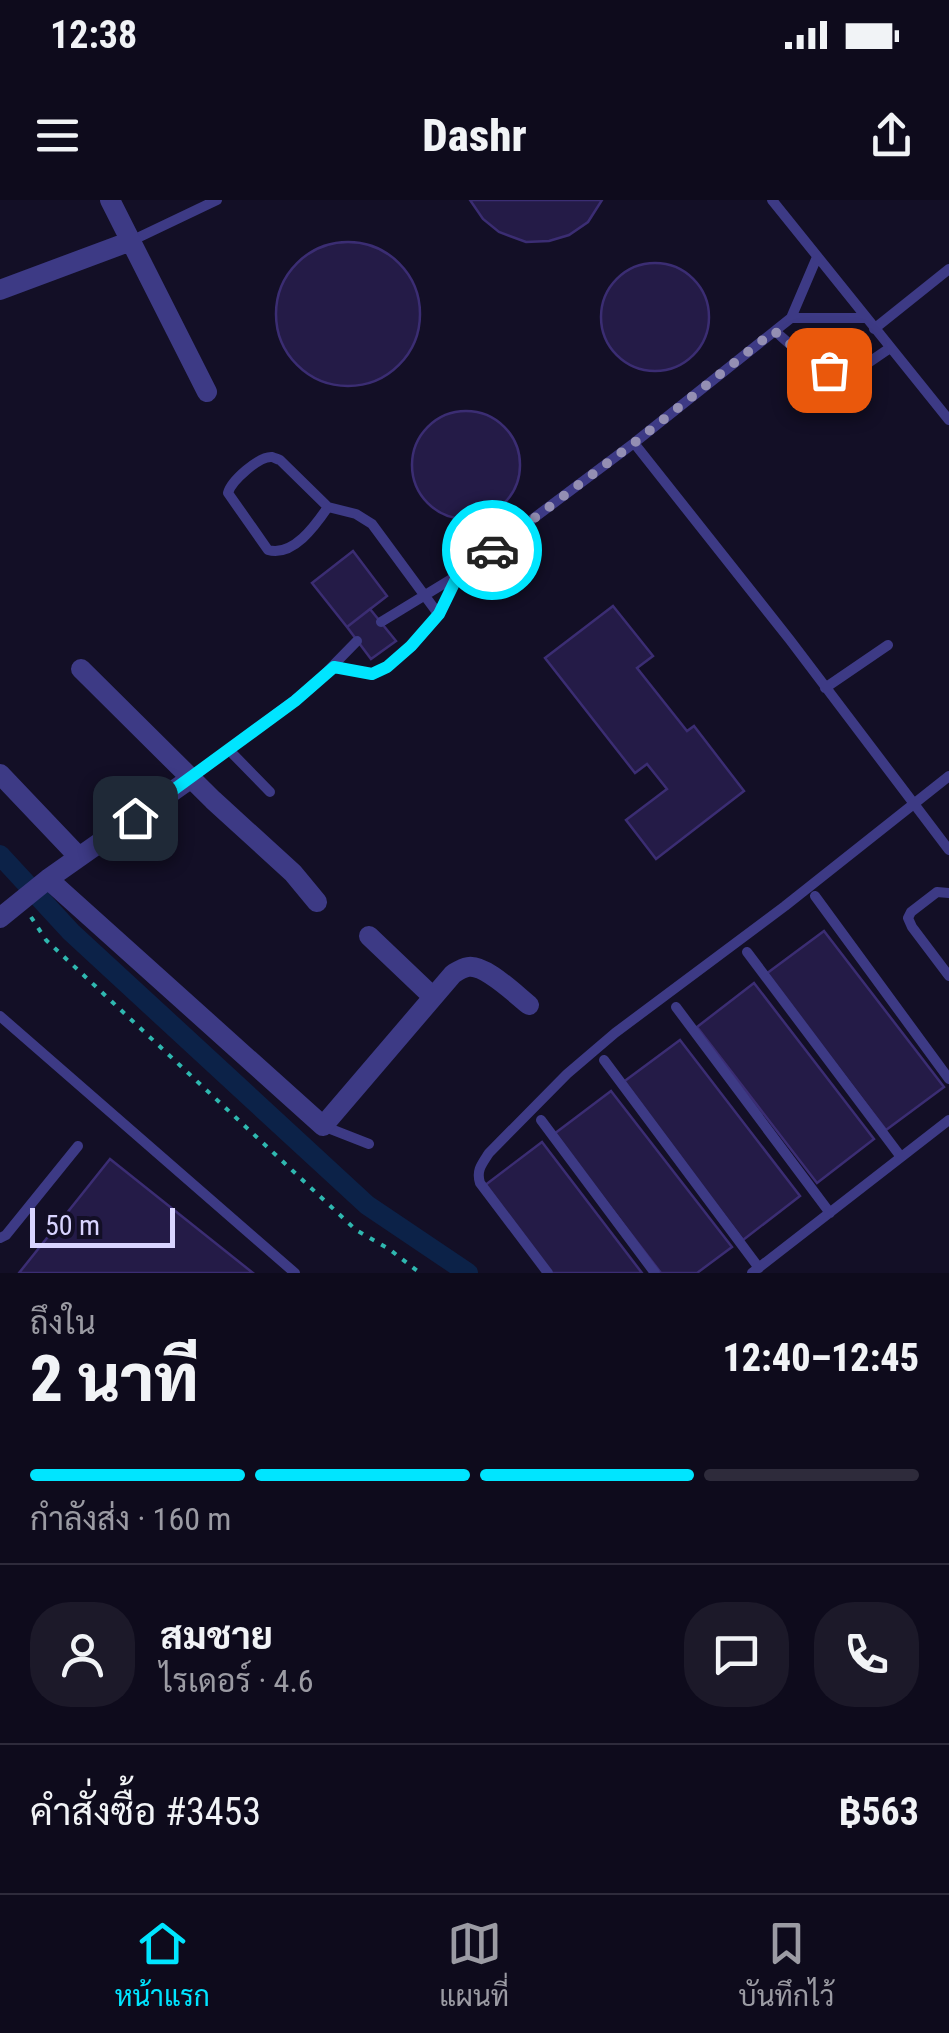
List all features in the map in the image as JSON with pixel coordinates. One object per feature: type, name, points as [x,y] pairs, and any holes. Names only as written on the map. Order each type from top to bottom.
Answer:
[{"type":"street","points":[[110,200],[207,392]]},
{"type":"street","points":[[0,290],[131,241]]},
{"type":"street","points":[[82,669],[190,779],[294,872],[317,902]]},
{"type":"street","points":[[0,774],[80,856]]},
{"type":"street","points":[[0,918],[48,879],[190,779]]},
{"type":"street","points":[[48,879],[323,1126],[453,974],[464,967],[485,970],[529,1004]]},
{"type":"street","points":[[369,936],[433,998]]},
{"type":"lane","points":[[131,241],[216,200]]},
{"type":"lane","points":[[772,200],[949,420]]},
{"type":"lane","points":[[381,622],[458,575],[634,443],[791,318],[818,257]]},
{"type":"lane","points":[[874,329],[949,268]]},
{"type":"lane","points":[[791,318],[865,318]]},
{"type":"lane","points":[[774,331],[829,370],[846,372],[859,368],[890,348]]},
{"type":"lane","points":[[634,443],[949,850]]},
{"type":"lane","points":[[328,507],[315,526],[286,551],[278,553],[268,550],[228,493],[236,478],[272,457],[287,466],[328,507],[356,514],[372,524],[439,614]]},
{"type":"lane","points":[[334,667],[372,674],[387,667],[439,614],[458,575]]},
{"type":"lane","points":[[190,779],[295,701],[334,667],[357,640]]},
{"type":"lane","points":[[826,688],[888,645]]},
{"type":"lane","points":[[228,750],[270,792]]},
{"type":"lane","points":[[548,1273],[480,1182],[479,1168],[490,1154],[567,1074],[615,1032],[949,776]]},
{"type":"lane","points":[[949,893],[937,892],[908,918],[949,976]]},
{"type":"lane","points":[[815,896],[949,1080]]},
{"type":"lane","points":[[747,952],[900,1156]]},
{"type":"lane","points":[[676,1007],[830,1213]]},
{"type":"lane","points":[[0,1016],[295,1273]]},
{"type":"lane","points":[[604,1060],[755,1270],[949,1120]]},
{"type":"lane","points":[[541,1120],[654,1273]]},
{"type":"lane","points":[[323,1126],[368,1144]]},
{"type":"lane","points":[[0,1238],[78,1146]]},
{"type":"path","points":[[24,899],[35,925],[60,954],[356,1230],[420,1273]]},
{"type":"building","points":[[470,200],[602,200],[588,222],[569,235],[526,242],[499,232],[483,219]]},
{"type":"building","points":[[348,242],[376,247],[399,263],[415,286],[420,314],[415,342],[399,365],[376,381],[348,386],[320,381],[297,365],[281,342],[276,314],[281,286],[297,263],[320,247]]},
{"type":"building","points":[[655,263],[676,267],[693,279],[705,296],[709,317],[705,338],[693,355],[676,367],[655,371],[634,367],[617,355],[605,338],[601,317],[605,296],[617,279],[634,267]]},
{"type":"building","points":[[466,411],[487,415],[504,427],[516,444],[520,465],[516,486],[504,503],[487,515],[466,519],[445,515],[428,503],[416,486],[412,465],[416,444],[428,427],[445,415]]},
{"type":"building","points":[[353,551],[387,596],[347,627],[312,583]]},
{"type":"building","points":[[613,606],[653,656],[637,668],[687,731],[694,726],[744,791],[656,859],[626,820],[667,789],[647,764],[635,773],[545,658]]},
{"type":"building","points":[[370,609],[396,641],[371,659],[347,627]]},
{"type":"building","points":[[824,931],[944,1087],[886,1130],[766,974]]},
{"type":"building","points":[[754,983],[874,1139],[817,1183],[697,1027]]},
{"type":"building","points":[[680,1040],[800,1196],[743,1240],[622,1083]]},
{"type":"building","points":[[611,1091],[732,1247],[697,1273],[661,1273],[554,1134]]},
{"type":"building","points":[[542,1142],[642,1273],[551,1273],[484,1186]]},
{"type":"building","points":[[110,1159],[253,1273],[19,1273]]},
{"type":"waterway","points":[[0,855],[71,932],[367,1205],[468,1273]]},
{"type":"way so far","points":[[492,550],[774,331],[829,370]]},
{"type":"route","points":[[135,818],[295,701],[334,667],[372,674],[387,667],[439,614],[458,575],[492,550]]}]
